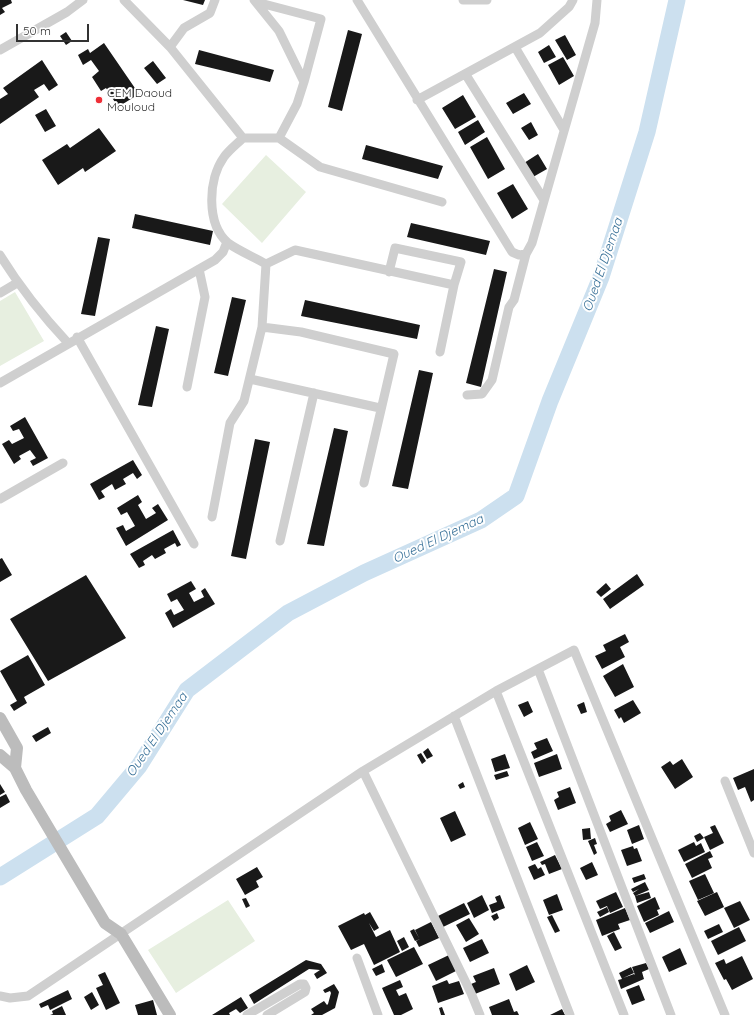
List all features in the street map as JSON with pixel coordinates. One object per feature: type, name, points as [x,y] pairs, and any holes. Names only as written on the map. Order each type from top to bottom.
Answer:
[{"type":"street","points":[[0,50],[67,12],[83,0]]},
{"type":"street","points":[[124,0],[170,47],[243,138]]},
{"type":"street","points":[[170,47],[184,28],[210,13],[215,0]]},
{"type":"street","points":[[357,0],[512,252],[519,255],[526,254]]},
{"type":"street","points":[[463,0],[487,0]]},
{"type":"street","points":[[418,100],[540,33],[570,7],[573,0]]},
{"type":"street","points":[[467,396],[482,394],[492,380],[507,316],[514,300],[526,254],[532,243],[595,23],[596,0]]},
{"type":"street","points":[[255,1],[279,31],[304,82]]},
{"type":"street","points":[[255,1],[321,20],[297,104],[279,138]]},
{"type":"street","points":[[515,47],[564,130]]},
{"type":"street","points":[[466,74],[544,200]]},
{"type":"street","points":[[266,264],[228,242],[215,224],[211,202],[214,180],[224,157],[243,138],[279,138],[320,167],[442,202]]},
{"type":"street","points":[[0,383],[77,337],[215,260],[223,252],[228,242]]},
{"type":"street","points":[[389,272],[395,248],[461,262],[454,285],[440,352]]},
{"type":"street","points":[[266,264],[295,250],[389,272],[454,285]]},
{"type":"street","points":[[0,255],[17,283],[38,311],[68,343]]},
{"type":"street","points":[[212,517],[230,423],[244,401],[262,327],[266,264]]},
{"type":"street","points":[[187,387],[205,297],[199,269]]},
{"type":"street","points":[[0,293],[17,283]]},
{"type":"street","points":[[262,327],[301,332],[394,354],[380,408],[364,483]]},
{"type":"street","points":[[77,337],[194,544]]},
{"type":"street","points":[[250,379],[380,408]]},
{"type":"street","points":[[280,541],[314,393]]},
{"type":"street","points":[[0,499],[64,463]]},
{"type":"street","points":[[0,996],[10,998],[28,996],[363,771],[496,691],[574,650],[725,1015]]},
{"type":"street","points":[[538,669],[671,1015]]},
{"type":"street","points":[[496,691],[624,1015]]},
{"type":"street","points":[[454,716],[570,1015]]},
{"type":"street","points":[[0,718],[16,748],[16,768],[26,790],[105,923],[121,934],[170,1015]]},
{"type":"street","points":[[0,755],[16,768]]},
{"type":"street","points":[[363,771],[471,993],[480,1015]]},
{"type":"street","points":[[725,781],[754,854]]},
{"type":"street","points":[[356,958],[378,1015]]},
{"type":"street","points":[[247,1015],[300,984],[304,984],[305,992],[267,1015]]},
{"type":"green space","points":[[266,155],[306,192],[262,243],[222,204]]},
{"type":"green space","points":[[15,292],[44,341],[0,366],[0,301]]},
{"type":"green space","points":[[228,900],[255,941],[176,993],[148,950]]},
{"type":"building","points":[[0,0],[11,0],[12,3],[2,8],[5,12],[0,15]]},
{"type":"building","points":[[183,0],[205,0],[203,5]]},
{"type":"building","points":[[348,30],[362,34],[342,111],[328,107]]},
{"type":"building","points":[[66,32],[72,41],[66,45],[60,36]]},
{"type":"building","points":[[565,35],[576,55],[567,60],[555,40]]},
{"type":"building","points":[[104,43],[139,94],[118,107],[106,88],[101,91],[92,77],[99,71],[91,60],[83,65],[78,55],[88,49],[90,53]]},
{"type":"building","points":[[549,45],[556,57],[544,63],[538,52]]},
{"type":"building","points":[[199,50],[274,70],[270,82],[195,64]]},
{"type":"building","points":[[563,57],[574,76],[559,85],[548,65]]},
{"type":"building","points":[[42,60],[58,85],[49,91],[44,84],[34,90],[39,97],[0,124],[0,99],[8,94],[3,88]]},
{"type":"building","points":[[153,61],[166,78],[157,84],[144,68]]},
{"type":"building","points":[[524,93],[531,104],[513,114],[506,103]]},
{"type":"building","points":[[463,95],[476,117],[455,129],[442,108]]},
{"type":"building","points":[[46,109],[56,126],[45,132],[35,115]]},
{"type":"building","points":[[478,120],[485,132],[465,145],[458,132]]},
{"type":"building","points":[[531,122],[538,135],[529,140],[521,128]]},
{"type":"building","points":[[99,128],[116,151],[85,172],[83,168],[58,185],[42,160],[67,144],[70,148]]},
{"type":"building","points":[[487,137],[505,169],[488,179],[470,147]]},
{"type":"building","points":[[366,145],[443,166],[438,179],[362,159]]},
{"type":"building","points":[[538,154],[547,169],[533,177],[524,163]]},
{"type":"building","points":[[513,184],[528,209],[512,219],[497,193]]},
{"type":"building","points":[[135,214],[213,231],[210,245],[132,228]]},
{"type":"building","points":[[411,223],[490,241],[486,255],[407,237]]},
{"type":"building","points":[[98,237],[110,239],[95,316],[81,314]]},
{"type":"building","points":[[494,269],[507,272],[481,387],[466,383]]},
{"type":"building","points":[[232,297],[246,300],[228,376],[214,373]]},
{"type":"building","points":[[305,300],[420,325],[417,339],[301,316]]},
{"type":"building","points":[[156,326],[169,329],[152,407],[138,405]]},
{"type":"building","points":[[419,370],[433,373],[408,489],[392,486]]},
{"type":"building","points":[[25,417],[48,458],[33,466],[30,461],[36,458],[30,450],[19,456],[21,459],[14,464],[2,444],[9,440],[12,444],[24,438],[19,429],[13,431],[10,426]]},
{"type":"building","points":[[334,428],[348,431],[324,546],[307,544]]},
{"type":"building","points":[[255,439],[270,442],[246,559],[231,556]]},
{"type":"building","points":[[133,460],[142,475],[137,479],[133,473],[123,479],[126,484],[115,490],[112,484],[101,491],[105,497],[99,500],[90,484]]},
{"type":"building","points":[[138,495],[142,502],[138,505],[146,519],[156,513],[152,508],[158,504],[168,520],[126,546],[116,528],[123,525],[126,531],[135,526],[127,512],[121,515],[117,508]]},
{"type":"building","points":[[173,530],[181,545],[177,547],[175,543],[164,549],[166,553],[155,559],[152,555],[143,561],[145,565],[139,568],[130,554]]},
{"type":"building","points":[[2,558],[12,575],[0,582],[0,559]]},
{"type":"building","points":[[637,574],[644,585],[610,609],[603,599]]},
{"type":"building","points":[[86,575],[126,638],[48,681],[10,619]]},
{"type":"building","points":[[191,581],[196,589],[189,593],[194,602],[204,597],[201,591],[205,588],[215,604],[173,628],[165,613],[171,609],[174,615],[184,610],[177,599],[171,602],[167,594]]},
{"type":"building","points":[[606,583],[611,589],[601,597],[596,592]]},
{"type":"building","points":[[625,634],[629,642],[620,647],[625,657],[602,669],[595,656],[606,651],[603,645]]},
{"type":"building","points":[[28,655],[45,685],[24,697],[27,703],[14,711],[10,705],[17,701],[0,671]]},
{"type":"building","points":[[623,664],[634,687],[615,697],[603,676]]},
{"type":"building","points":[[633,700],[641,713],[624,723],[621,717],[619,719],[614,710]]},
{"type":"building","points":[[528,701],[533,712],[524,717],[518,705]]},
{"type":"building","points":[[584,702],[587,712],[581,714],[577,705]]},
{"type":"building","points":[[48,727],[51,733],[36,742],[32,736]]},
{"type":"building","points":[[547,738],[553,751],[534,759],[531,752],[537,749],[534,743]]},
{"type":"building","points":[[428,748],[433,756],[427,759],[423,752]]},
{"type":"building","points":[[421,753],[426,761],[422,764],[417,755]]},
{"type":"building","points":[[505,754],[510,768],[495,772],[491,759]]},
{"type":"building","points":[[557,754],[562,769],[539,777],[534,763]]},
{"type":"building","points":[[682,759],[693,777],[675,789],[661,767],[670,761],[673,765]]},
{"type":"building","points":[[754,769],[754,800],[751,802],[745,787],[738,790],[733,778]]},
{"type":"building","points":[[507,771],[509,776],[496,780],[494,775]]},
{"type":"building","points":[[463,782],[465,787],[460,789],[458,785]]},
{"type":"building","points":[[0,784],[5,792],[0,795]]},
{"type":"building","points":[[570,787],[576,803],[558,810],[554,800],[559,797],[557,792]]},
{"type":"building","points":[[6,794],[10,802],[0,808],[0,797]]},
{"type":"building","points":[[621,810],[628,824],[610,832],[606,824],[611,821],[609,816]]},
{"type":"building","points":[[455,811],[466,835],[451,842],[440,818]]},
{"type":"building","points":[[530,822],[538,839],[525,845],[518,828]]},
{"type":"building","points":[[639,825],[644,839],[632,844],[627,830]]},
{"type":"building","points":[[715,825],[724,843],[710,850],[704,837],[713,833],[710,827]]},
{"type":"building","points":[[590,828],[591,839],[583,840],[582,829]]},
{"type":"building","points":[[700,833],[704,838],[697,842],[694,836]]},
{"type":"building","points":[[595,838],[597,844],[594,845],[597,853],[594,855],[588,841]]},
{"type":"building","points":[[537,842],[544,856],[532,861],[526,847]]},
{"type":"building","points":[[694,842],[696,846],[701,843],[705,852],[684,862],[678,850]]},
{"type":"building","points":[[633,846],[634,849],[637,848],[642,861],[627,866],[621,850]]},
{"type":"building","points":[[710,851],[713,857],[708,859],[712,868],[692,878],[685,864]]},
{"type":"building","points":[[555,855],[562,869],[549,874],[545,864],[542,865],[540,862]]},
{"type":"building","points":[[592,862],[598,875],[586,880],[580,868]]},
{"type":"building","points":[[535,864],[538,869],[541,867],[545,875],[534,880],[528,867]]},
{"type":"building","points":[[257,867],[263,877],[256,881],[259,887],[245,895],[236,879]]},
{"type":"building","points":[[644,874],[646,879],[634,883],[632,878]]},
{"type":"building","points":[[705,874],[714,893],[698,900],[689,881]]},
{"type":"building","points":[[645,882],[649,890],[635,896],[633,893],[639,889],[633,892],[631,889]]},
{"type":"building","points":[[616,892],[623,907],[610,913],[607,906],[600,909],[596,901]]},
{"type":"building","points":[[649,892],[651,898],[637,903],[635,896]]},
{"type":"building","points":[[717,892],[724,907],[705,916],[697,901]]},
{"type":"building","points":[[557,894],[563,910],[549,915],[543,900]]},
{"type":"building","points":[[482,895],[489,910],[474,918],[467,903]]},
{"type":"building","points":[[500,895],[505,908],[492,913],[489,905],[497,902],[495,897]]},
{"type":"building","points":[[655,897],[660,909],[657,910],[659,915],[644,922],[637,906]]},
{"type":"building","points":[[246,898],[250,906],[246,908],[242,899]]},
{"type":"building","points":[[740,901],[750,920],[734,928],[724,908]]},
{"type":"building","points":[[464,903],[470,914],[443,927],[438,916]]},
{"type":"building","points":[[607,907],[609,912],[600,917],[597,912]]},
{"type":"building","points":[[625,908],[630,920],[618,924],[620,929],[602,936],[596,920]]},
{"type":"building","points":[[669,911],[674,922],[650,933],[645,923]]},
{"type":"building","points":[[370,912],[379,928],[374,931],[369,923],[376,937],[390,930],[400,952],[374,965],[364,944],[351,950],[338,926],[364,913],[365,915]]},
{"type":"building","points":[[497,913],[499,918],[494,921],[491,916]]},
{"type":"building","points":[[552,915],[560,931],[555,933],[547,917]]},
{"type":"building","points":[[469,918],[479,934],[466,942],[456,925]]},
{"type":"building","points":[[431,922],[439,938],[419,947],[416,941],[420,939],[415,941],[410,931],[414,929],[419,938],[415,930]]},
{"type":"building","points":[[719,924],[723,932],[708,939],[704,931]]},
{"type":"building","points":[[739,927],[746,941],[718,955],[711,941]]},
{"type":"building","points":[[614,932],[622,948],[615,951],[607,936]]},
{"type":"building","points":[[404,937],[409,947],[402,951],[397,941]]},
{"type":"building","points":[[482,939],[489,953],[470,962],[463,948]]},
{"type":"building","points":[[414,947],[423,964],[396,977],[387,960]]},
{"type":"building","points":[[680,948],[687,964],[669,972],[662,957]]},
{"type":"building","points":[[449,955],[456,971],[436,981],[428,965]]},
{"type":"building","points":[[742,956],[753,979],[732,990],[726,979],[724,980],[715,963],[724,959],[726,964]]},
{"type":"building","points":[[306,960],[321,964],[327,973],[317,979],[314,974],[320,970],[309,969],[254,1004],[249,995]]},
{"type":"building","points":[[646,963],[649,969],[642,972],[644,979],[621,989],[618,980],[622,979],[619,973],[631,967],[634,973],[623,978],[634,974],[635,975],[632,967]]},
{"type":"building","points":[[382,964],[385,972],[376,976],[372,969]]},
{"type":"building","points":[[527,965],[535,982],[516,991],[509,974]]},
{"type":"building","points":[[494,968],[500,984],[475,994],[471,984],[476,982],[473,976]]},
{"type":"building","points":[[105,972],[120,1003],[106,1010],[96,988],[103,985],[98,975]]},
{"type":"building","points":[[400,980],[403,987],[396,990],[399,996],[406,993],[413,1009],[401,1015],[394,1015],[382,988]]},
{"type":"building","points":[[447,980],[449,984],[459,981],[464,994],[438,1003],[432,986]]},
{"type":"building","points":[[334,984],[339,992],[335,1008],[322,1015],[311,1015],[314,1013],[311,1009],[324,1001],[327,1005],[328,1004],[331,993],[330,991],[325,993],[323,990]]},
{"type":"building","points":[[639,985],[645,1000],[632,1005],[626,990]]},
{"type":"building","points":[[68,990],[72,999],[50,1010],[48,1005],[41,1008],[39,1004]]},
{"type":"building","points":[[92,992],[99,1005],[91,1010],[84,997]]},
{"type":"building","points":[[241,997],[248,1008],[240,1013],[236,1009],[229,1013],[230,1015],[212,1015]]},
{"type":"building","points":[[509,999],[514,1012],[517,1011],[519,1015],[492,1015],[489,1007]]},
{"type":"building","points":[[153,1000],[157,1015],[138,1015],[135,1005]]},
{"type":"building","points":[[62,1006],[66,1015],[50,1015],[53,1014],[52,1011]]},
{"type":"building","points":[[442,1007],[445,1015],[441,1015],[439,1008]]},
{"type":"building","points":[[562,1009],[565,1015],[550,1015]]},
{"type":"waterway","name":"Oued El Djemaa","points":[[0,877],[97,816],[139,766],[187,690],[288,613],[364,573],[481,520],[516,496],[550,401],[601,277],[647,132],[677,0]]},
{"type":"place","name":"CEM Daoud Mouloud","points":[[99,100]]}]
